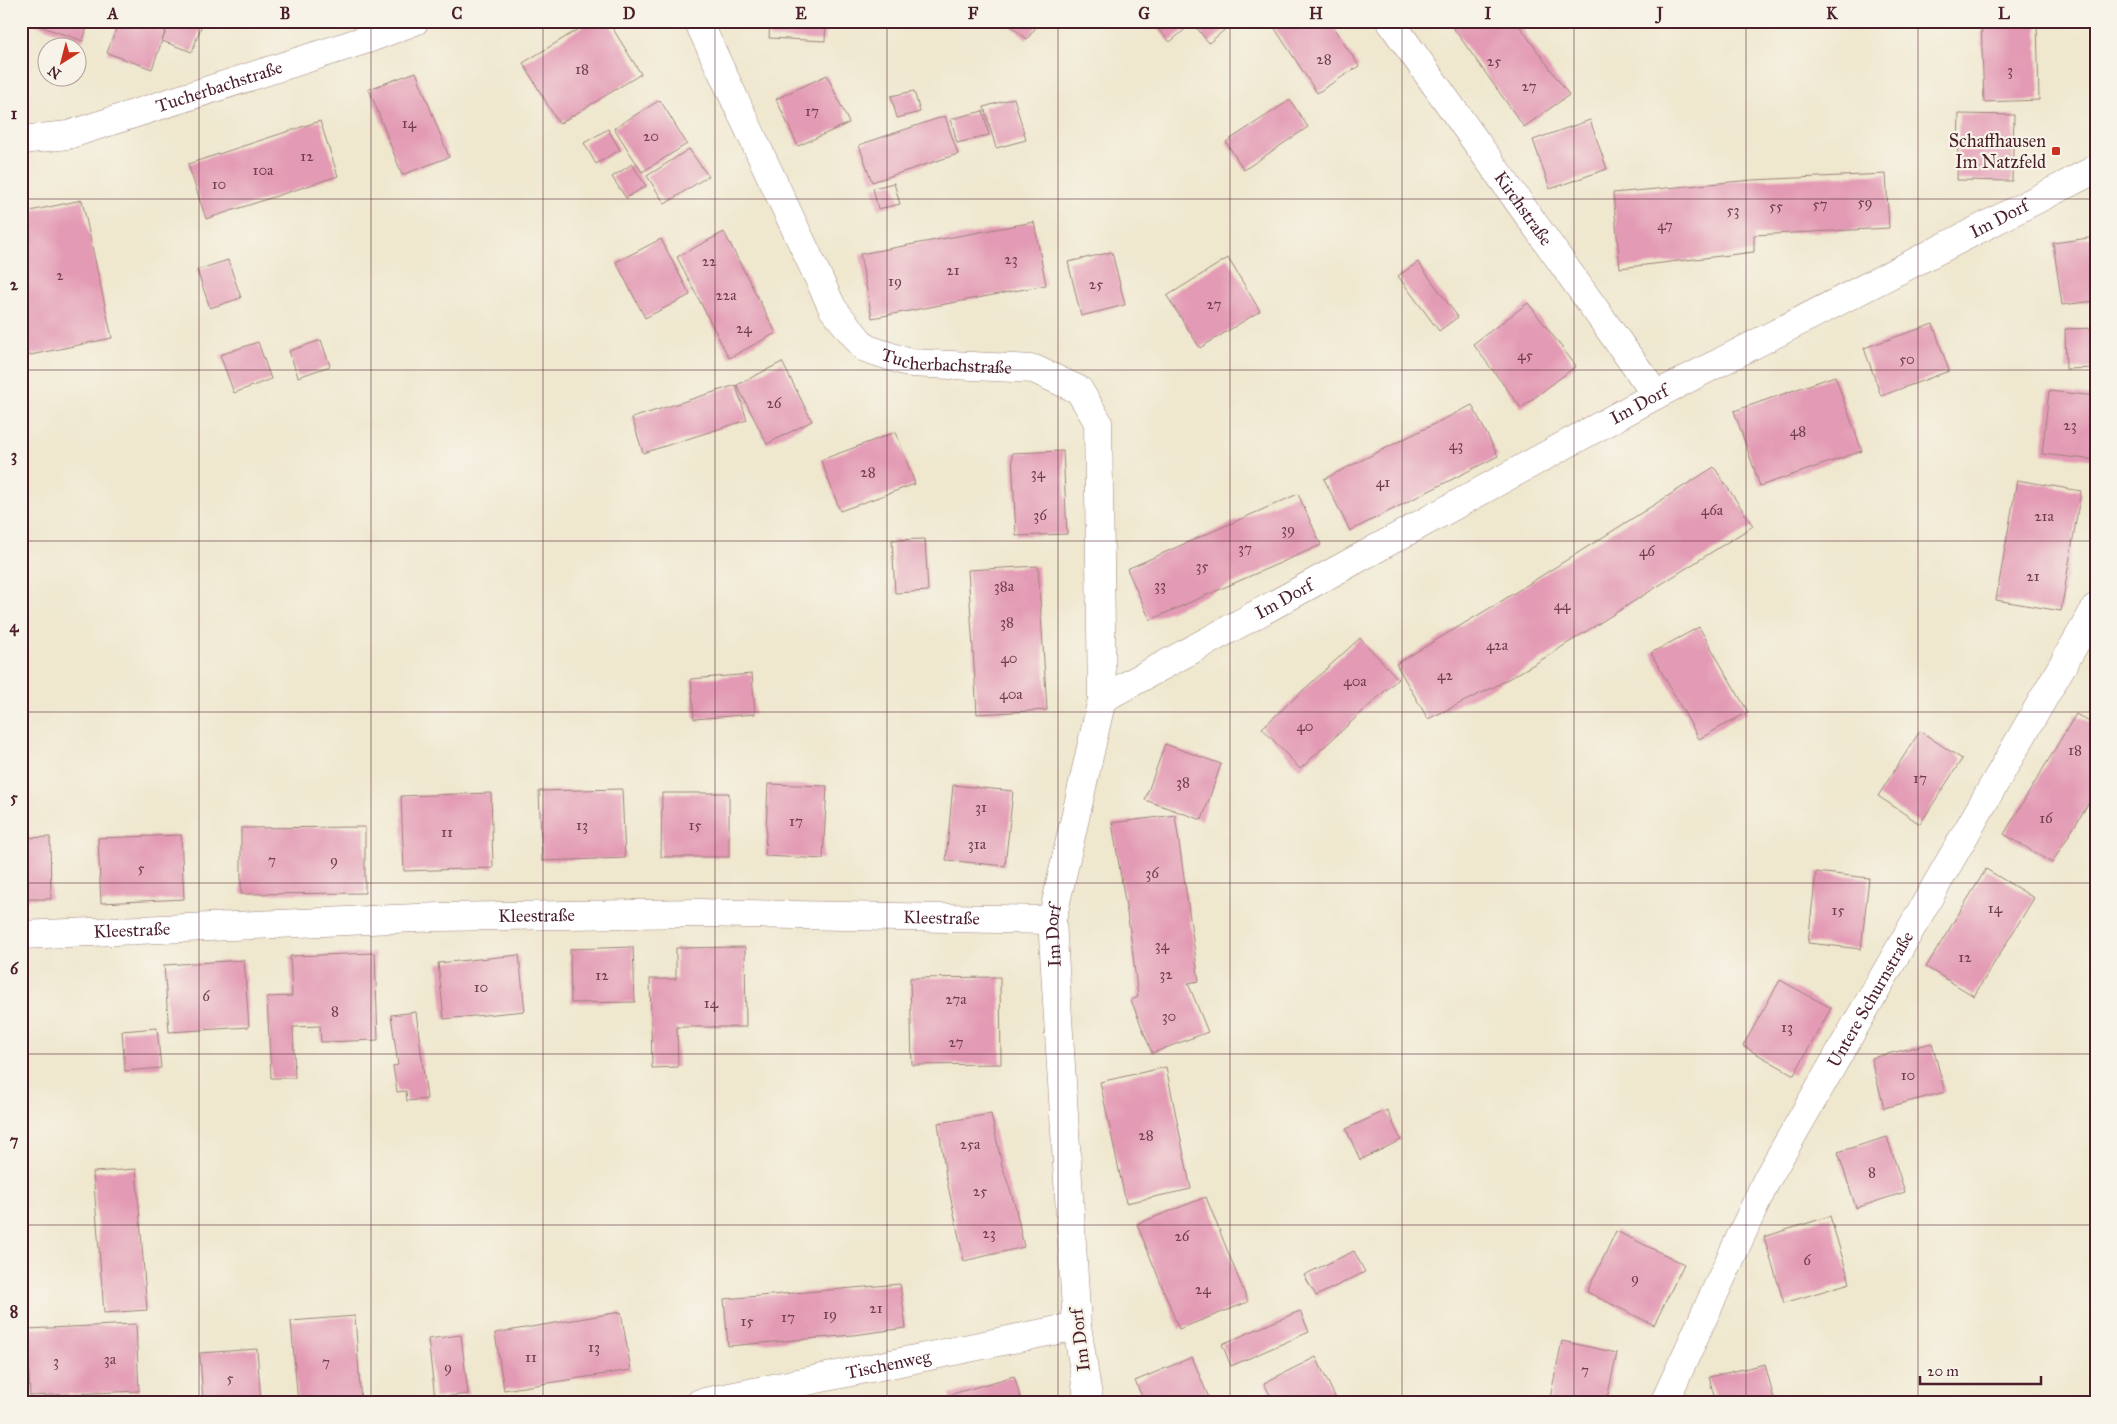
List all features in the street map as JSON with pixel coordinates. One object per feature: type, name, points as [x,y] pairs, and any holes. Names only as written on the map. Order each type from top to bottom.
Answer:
[{"type":"street","name":"Tucherbachstraße","points":[[21,140],[68,135],[368,39],[415,21]]},
{"type":"street","name":"Tucherbachstraße","points":[[698,21],[833,308],[865,348],[910,363],[1034,369],[1079,390],[1098,422],[1102,699]]},
{"type":"street","name":"Kirchstraße","points":[[1390,21],[1656,395]]},
{"type":"street","name":"Im Dorf","points":[[1089,1403],[1077,1326],[1052,920],[1102,699],[1656,395],[2096,169]]},
{"type":"street","name":"Untere Schurnstraße","points":[[1664,1403],[1767,1179],[2096,607]]},
{"type":"street","name":"Kleestraße","points":[[21,935],[440,918],[688,913],[1052,920]]},
{"type":"street","name":"Tischenweg","points":[[700,1403],[1077,1326]]},
{"type":"building","points":[[25,21],[89,21],[84,38],[74,38]]},
{"type":"building","points":[[119,21],[169,21],[152,69],[107,53]]},
{"type":"building","points":[[170,21],[203,21],[192,52],[162,41]]},
{"type":"building","points":[[592,21],[608,21],[641,74],[559,124],[523,63]]},
{"type":"building","points":[[770,21],[826,21],[825,41],[769,38]]},
{"type":"building","points":[[1008,21],[1041,21],[1027,39],[1007,23]]},
{"type":"building","points":[[1156,21],[1187,21],[1190,25],[1170,42],[1153,24]]},
{"type":"building","points":[[1191,21],[1235,21],[1209,43]]},
{"type":"building","points":[[1270,21],[1329,21],[1359,66],[1317,93]]},
{"type":"building","points":[[1459,21],[1516,21],[1569,95],[1524,127],[1452,26]]},
{"type":"building","points":[[1981,21],[2037,21],[2039,100],[1984,102]]},
{"type":"building","points":[[416,72],[449,157],[402,175],[369,89]]},
{"type":"building","points":[[827,75],[849,123],[798,146],[776,99]]},
{"type":"building","points":[[914,91],[920,112],[897,118],[891,96]]},
{"type":"building","points":[[1014,98],[1026,140],[996,148],[984,107]]},
{"type":"building","points":[[660,100],[687,144],[642,172],[614,128]]},
{"type":"building","points":[[1290,100],[1308,127],[1244,170],[1226,142]]},
{"type":"building","points":[[983,111],[989,135],[957,143],[951,119]]},
{"type":"building","points":[[1959,114],[2014,115],[2012,181],[1957,180]]},
{"type":"building","points":[[945,116],[958,154],[872,182],[859,145]]},
{"type":"building","points":[[1590,120],[1607,169],[1550,189],[1533,140]]},
{"type":"building","points":[[320,121],[338,176],[206,219],[188,164]]},
{"type":"building","points":[[608,129],[620,150],[596,164],[584,143]]},
{"type":"building","points":[[689,149],[708,176],[665,204],[647,176]]},
{"type":"building","points":[[632,164],[646,186],[626,198],[612,177]]},
{"type":"building","points":[[1886,174],[1889,228],[1754,235],[1754,252],[1620,268],[1613,193],[1752,180]]},
{"type":"building","points":[[894,183],[900,204],[878,209],[873,188]]},
{"type":"building","points":[[82,200],[112,338],[21,357],[21,213]]},
{"type":"building","points":[[1034,222],[1046,285],[872,318],[860,254]]},
{"type":"building","points":[[724,232],[776,333],[729,358],[677,257]]},
{"type":"building","points":[[2096,237],[2096,301],[2062,305],[2053,243]]},
{"type":"building","points":[[661,239],[690,295],[645,318],[616,262]]},
{"type":"building","points":[[1112,252],[1125,305],[1081,316],[1068,262]]},
{"type":"building","points":[[1228,258],[1260,311],[1200,348],[1167,296]]},
{"type":"building","points":[[228,260],[241,298],[210,308],[197,270]]},
{"type":"building","points":[[1418,262],[1458,317],[1439,331],[1398,276]]},
{"type":"building","points":[[1528,303],[1576,366],[1521,408],[1473,344]]},
{"type":"building","points":[[1933,324],[1949,371],[1881,396],[1864,348]]},
{"type":"building","points":[[2096,328],[2096,368],[2066,369],[2065,329]]},
{"type":"building","points":[[321,340],[330,366],[298,377],[289,351]]},
{"type":"building","points":[[258,342],[271,379],[234,393],[220,355]]},
{"type":"building","points":[[782,362],[812,421],[767,444],[737,385]]},
{"type":"building","points":[[1835,376],[1862,451],[1760,486],[1734,411]]},
{"type":"building","points":[[736,385],[747,420],[643,453],[632,418]]},
{"type":"building","points":[[2049,391],[2096,396],[2096,460],[2042,454]]},
{"type":"building","points":[[1472,405],[1498,456],[1350,531],[1324,479]]},
{"type":"building","points":[[896,432],[915,484],[840,511],[821,460]]},
{"type":"building","points":[[1063,451],[1067,534],[1016,536],[1012,453]]},
{"type":"building","points":[[1714,467],[1753,526],[1538,662],[1494,687],[1428,719],[1396,664],[1500,602]]},
{"type":"building","points":[[2017,480],[2081,491],[2061,611],[1996,600]]},
{"type":"building","points":[[1298,494],[1321,545],[1150,620],[1127,569]]},
{"type":"building","points":[[925,539],[928,591],[895,593],[892,540]]},
{"type":"building","points":[[1038,566],[1047,710],[977,714],[968,570]]},
{"type":"building","points":[[1699,627],[1748,712],[1699,739],[1651,653]]},
{"type":"building","points":[[1360,638],[1398,679],[1300,769],[1262,728]]},
{"type":"building","points":[[752,674],[755,714],[694,719],[691,679]]},
{"type":"building","points":[[2076,714],[2096,726],[2096,791],[2052,863],[2004,834]]},
{"type":"building","points":[[1920,731],[1962,759],[1920,824],[1878,796]]},
{"type":"building","points":[[1165,744],[1221,764],[1202,820],[1145,800]]},
{"type":"building","points":[[768,784],[827,786],[823,859],[765,856]]},
{"type":"building","points":[[953,785],[1013,791],[1005,866],[946,860]]},
{"type":"building","points":[[622,789],[625,858],[542,861],[539,791]]},
{"type":"building","points":[[491,793],[493,868],[404,871],[401,796]]},
{"type":"building","points":[[662,793],[729,793],[729,857],[661,857]]},
{"type":"building","points":[[1175,815],[1199,981],[1188,983],[1208,1032],[1152,1053],[1131,1000],[1138,997],[1130,931],[1112,823]]},
{"type":"building","points":[[365,827],[365,893],[241,894],[241,828]]},
{"type":"building","points":[[181,835],[184,899],[101,903],[98,838]]},
{"type":"building","points":[[50,837],[51,899],[21,899],[21,838]]},
{"type":"building","points":[[1986,869],[2034,898],[1974,996],[1926,967]]},
{"type":"building","points":[[1816,872],[1869,878],[1861,949],[1808,943]]},
{"type":"building","points":[[633,947],[635,1002],[571,1003],[570,949]]},
{"type":"building","points":[[745,947],[746,1027],[677,1027],[678,1067],[652,1068],[650,979],[676,979],[676,948]]},
{"type":"building","points":[[375,953],[378,1040],[321,1042],[320,1026],[293,1027],[295,1078],[271,1078],[267,997],[292,996],[290,956]]},
{"type":"building","points":[[519,955],[525,1011],[444,1019],[438,963]]},
{"type":"building","points":[[244,960],[249,1027],[169,1032],[164,965]]},
{"type":"building","points":[[1000,977],[1001,1064],[912,1065],[910,978]]},
{"type":"building","points":[[1780,980],[1831,1008],[1794,1075],[1743,1046]]},
{"type":"building","points":[[416,1012],[427,1099],[407,1101],[406,1091],[397,1092],[393,1066],[398,1065],[391,1015]]},
{"type":"building","points":[[157,1028],[161,1068],[125,1071],[122,1031]]},
{"type":"building","points":[[1932,1043],[1945,1092],[1884,1108],[1871,1058]]},
{"type":"building","points":[[1166,1067],[1191,1189],[1126,1203],[1100,1082]]},
{"type":"building","points":[[1387,1110],[1401,1140],[1360,1160],[1346,1129]]},
{"type":"building","points":[[991,1114],[1002,1165],[1015,1205],[1024,1247],[964,1261],[946,1176],[938,1123]]},
{"type":"building","points":[[1887,1137],[1905,1192],[1856,1208],[1838,1152]]},
{"type":"building","points":[[136,1169],[147,1310],[104,1313],[93,1172]]},
{"type":"building","points":[[1206,1197],[1248,1302],[1179,1329],[1137,1224]]},
{"type":"building","points":[[1830,1216],[1850,1283],[1784,1303],[1764,1237]]},
{"type":"building","points":[[1616,1231],[1684,1264],[1654,1325],[1587,1292]]},
{"type":"building","points":[[1354,1251],[1365,1272],[1316,1296],[1304,1275]]},
{"type":"building","points":[[900,1284],[906,1328],[853,1335],[728,1346],[724,1299]]},
{"type":"building","points":[[1300,1311],[1309,1332],[1231,1366],[1222,1344]]},
{"type":"building","points":[[621,1312],[631,1370],[504,1390],[495,1333]]},
{"type":"building","points":[[355,1316],[361,1402],[298,1403],[291,1321]]},
{"type":"building","points":[[136,1324],[139,1391],[30,1396],[27,1329]]},
{"type":"building","points":[[461,1335],[468,1394],[435,1398],[428,1339]]},
{"type":"building","points":[[1562,1341],[1617,1353],[1606,1403],[1549,1403]]},
{"type":"building","points":[[257,1349],[261,1403],[203,1403],[200,1353]]},
{"type":"building","points":[[1192,1357],[1211,1403],[1145,1403],[1135,1381]]},
{"type":"building","points":[[1316,1357],[1338,1403],[1274,1403],[1264,1383]]},
{"type":"building","points":[[1765,1364],[1775,1403],[1716,1403],[1709,1377]]},
{"type":"building","points":[[1014,1376],[1022,1403],[951,1403],[949,1395]]},
{"type":"place","name":"Schaffhausen Im Natzfeld","points":[[2056,151]]}]
